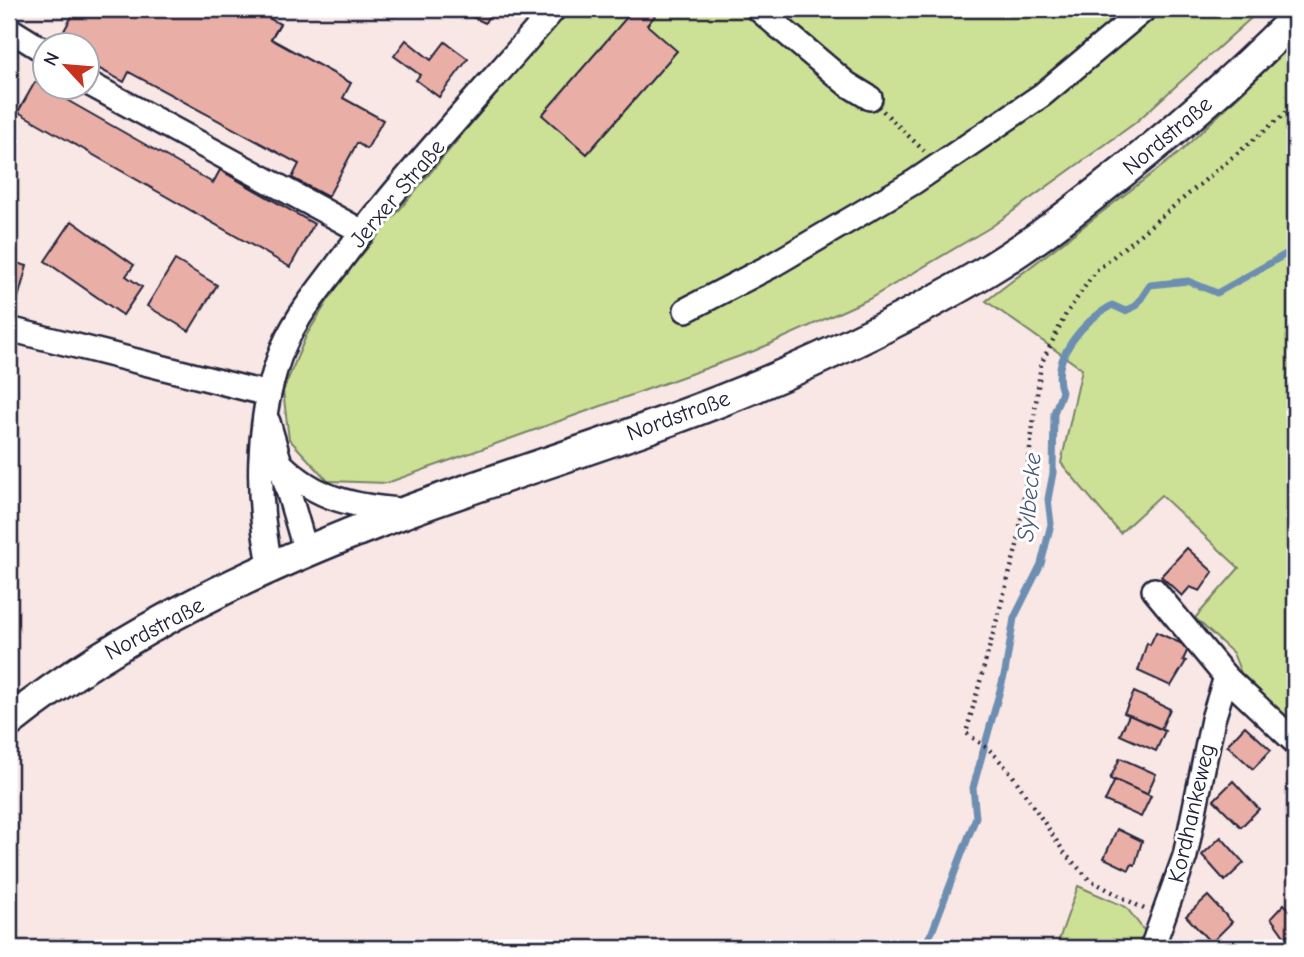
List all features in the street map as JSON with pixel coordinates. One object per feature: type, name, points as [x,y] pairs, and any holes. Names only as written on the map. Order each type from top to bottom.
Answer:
[{"type":"main road","name":"Nordstraße","points":[[9,723],[60,682],[143,630],[306,552],[409,511],[744,391],[884,326],[987,271],[1052,228],[1180,128],[1295,18]]},
{"type":"street","name":"Jerxer Straße","points":[[271,569],[265,540],[260,470],[267,405],[279,356],[309,299],[361,231],[554,9]]},
{"type":"street","points":[[758,9],[847,85],[870,98]]},
{"type":"street","points":[[686,310],[771,266],[914,182],[1042,95],[1145,9]]},
{"type":"street","points":[[9,29],[32,43]]},
{"type":"street","points":[[102,91],[361,231]]},
{"type":"street","points":[[9,329],[267,405],[306,552]]},
{"type":"street","points":[[281,463],[302,484],[346,504],[409,511]]},
{"type":"street","points":[[1154,590],[1226,677],[1295,742]]},
{"type":"street","name":"Kordhankeweg","points":[[1152,948],[1185,856],[1213,719],[1226,677]]},
{"type":"path","points":[[870,98],[937,164]]},
{"type":"path","points":[[1165,917],[1090,880],[1066,855],[1011,773],[989,749],[966,733],[1018,542],[1041,364],[1066,314],[1095,272],[1295,105]]},
{"type":"path","points":[[9,844],[17,834]]},
{"type":"green space","points":[[567,9],[1261,9],[1135,123],[991,227],[869,299],[754,351],[387,483],[328,481],[289,439],[283,391],[306,336],[340,281]]},
{"type":"green space","points":[[1295,42],[1295,725],[1241,673],[1233,653],[1195,618],[1239,568],[1161,495],[1120,533],[1061,463],[1082,369],[986,301],[1179,153]]},
{"type":"green space","points":[[1078,886],[1126,907],[1146,933],[1144,948],[1056,948]]},
{"type":"building","points":[[76,9],[252,9],[280,24],[271,39],[351,83],[343,98],[383,120],[367,149],[357,143],[328,197],[292,178],[299,164],[129,72],[124,82],[102,70],[102,32],[63,32]]},
{"type":"building","points":[[455,9],[492,9],[485,23]]},
{"type":"building","points":[[634,9],[646,9],[655,16],[647,25],[677,51],[587,154],[542,115]]},
{"type":"building","points":[[406,40],[431,60],[445,42],[468,59],[439,97],[416,80],[420,75],[394,56]]},
{"type":"building","points":[[32,87],[32,102],[70,102],[213,183],[220,170],[314,224],[290,267],[18,112]]},
{"type":"building","points":[[72,221],[134,265],[126,276],[142,287],[123,315],[45,261]]},
{"type":"building","points":[[175,260],[217,285],[189,331],[147,306]]},
{"type":"building","points":[[9,261],[27,266],[17,302],[9,300]]},
{"type":"building","points":[[1187,548],[1213,572],[1200,591],[1190,587],[1182,596],[1161,576]]},
{"type":"building","points":[[1156,632],[1189,647],[1183,660],[1186,661],[1171,686],[1138,671],[1147,643],[1150,645]]},
{"type":"building","points":[[1134,692],[1170,709],[1161,729],[1124,713]]},
{"type":"building","points":[[1129,715],[1165,731],[1156,751],[1120,735]]},
{"type":"building","points":[[1245,726],[1271,750],[1253,769],[1227,745]]},
{"type":"building","points":[[1120,758],[1156,774],[1147,794],[1110,779]]},
{"type":"building","points":[[1115,780],[1151,796],[1141,817],[1105,801]]},
{"type":"building","points":[[1233,781],[1259,809],[1241,827],[1214,800]]},
{"type":"building","points":[[1117,829],[1142,841],[1135,865],[1132,864],[1129,870],[1104,858]]},
{"type":"building","points":[[1221,837],[1244,863],[1225,881],[1202,855]]},
{"type":"building","points":[[1208,896],[1232,922],[1211,943],[1186,916]]},
{"type":"building","points":[[1284,904],[1293,913],[1295,910],[1295,942],[1289,936],[1284,936],[1271,918]]},
{"type":"waterway","name":"Sylbecke","points":[[922,948],[932,932],[976,817],[973,788],[1005,672],[1014,618],[1041,564],[1051,524],[1048,499],[1053,473],[1054,413],[1062,392],[1060,366],[1065,354],[1080,331],[1101,312],[1112,305],[1125,311],[1136,306],[1150,285],[1188,281],[1217,293],[1295,249]]}]
